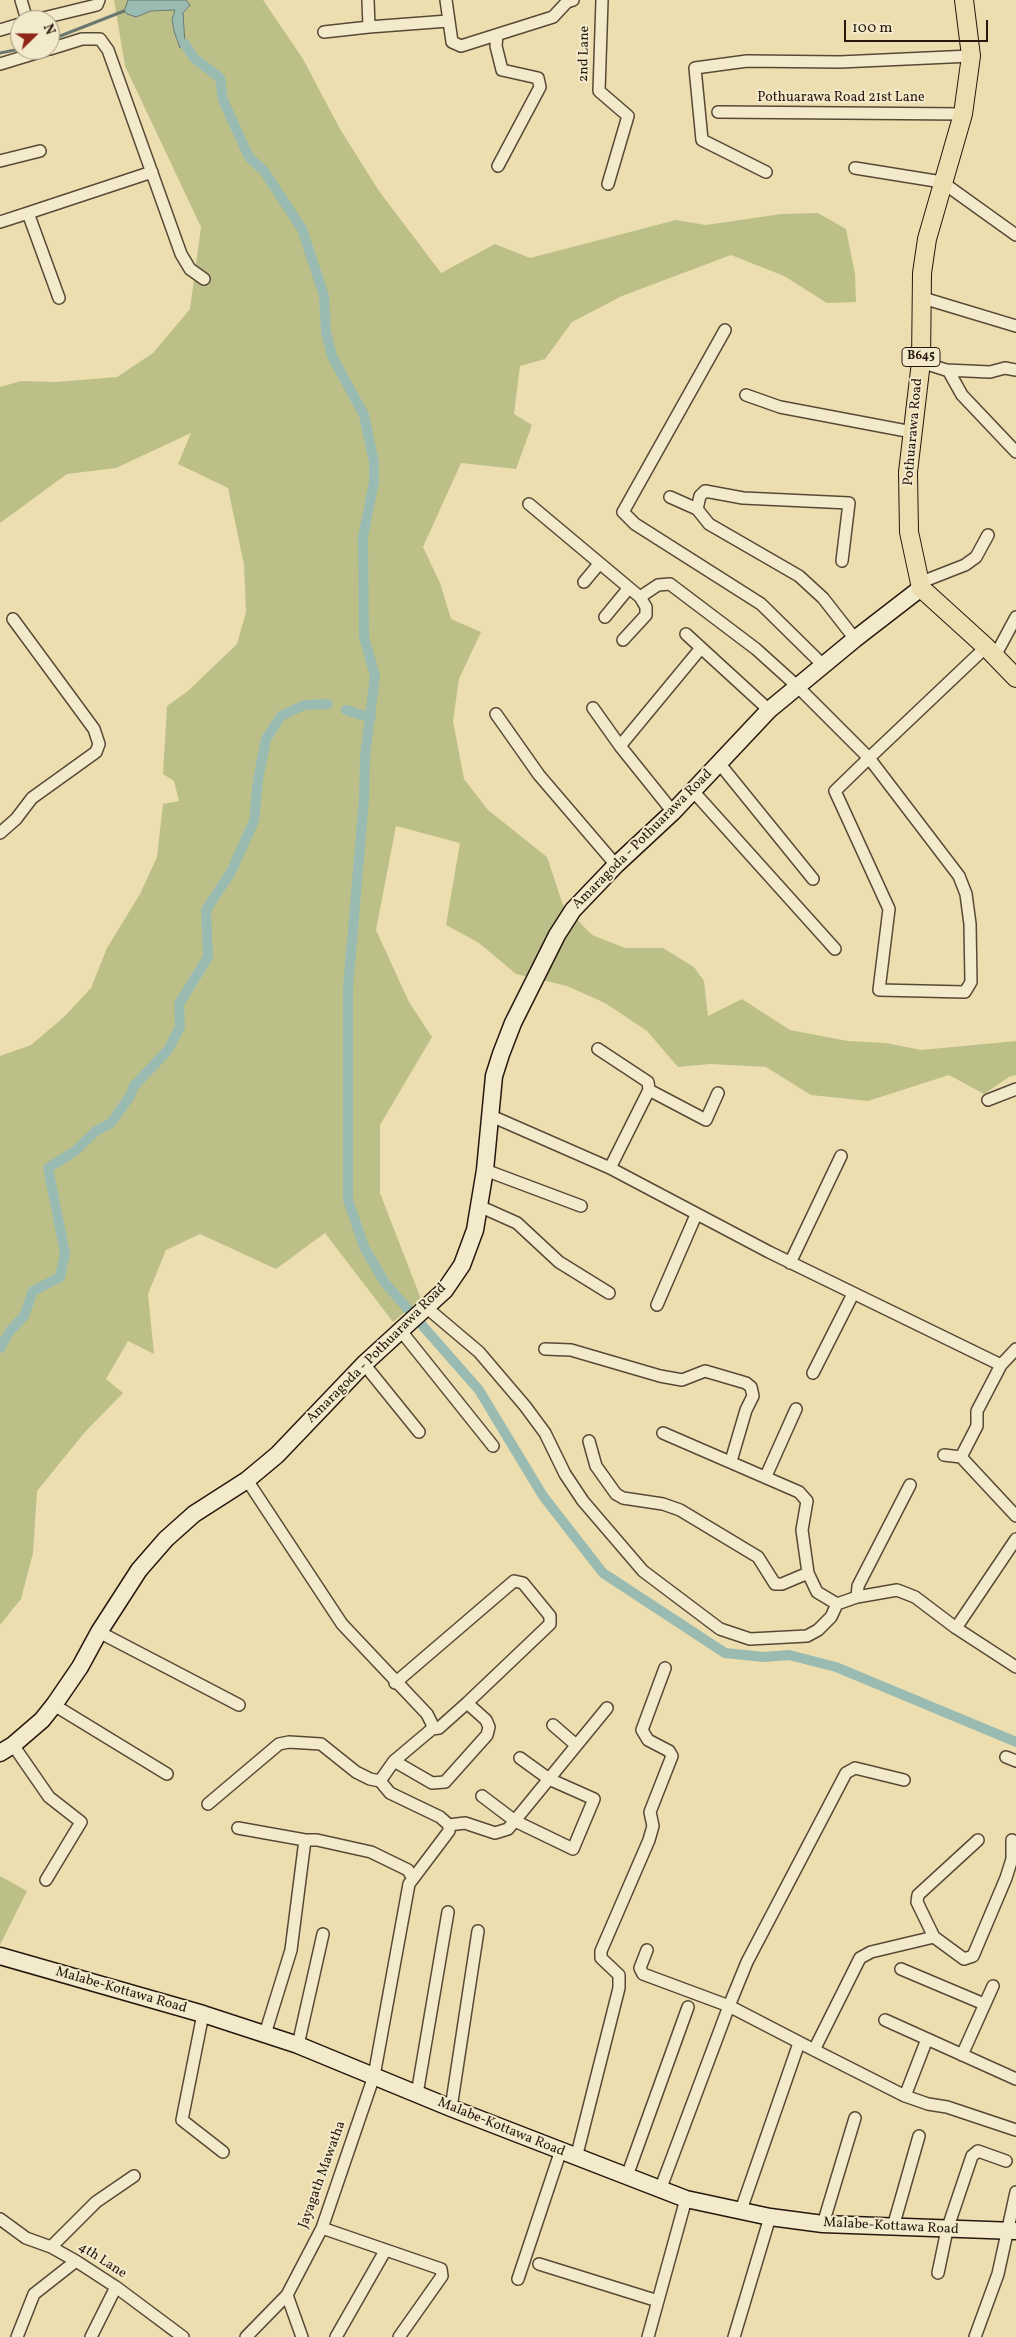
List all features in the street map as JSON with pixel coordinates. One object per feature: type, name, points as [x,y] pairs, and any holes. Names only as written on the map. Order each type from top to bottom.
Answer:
[{"type":"main road","name":"Pothuarawa Road","points":[[920,585],[909,532],[908,472],[921,362],[922,273],[927,239],[963,114],[971,56],[964,0]]},
{"type":"main road","points":[[920,585],[1015,675]]},
{"type":"street","points":[[60,14],[97,5],[99,0]]},
{"type":"street","points":[[368,0],[369,27]]},
{"type":"street","points":[[446,0],[452,42],[462,46],[553,17],[567,2],[573,0]]},
{"type":"street","name":"2nd Lane","points":[[602,0],[599,91],[628,116],[608,184]]},
{"type":"street","points":[[324,32],[448,21]]},
{"type":"street","points":[[497,34],[496,46],[502,70],[538,78],[540,87],[498,166]]},
{"type":"street","points":[[60,46],[82,39],[100,40],[108,50],[181,254],[190,270],[204,279]]},
{"type":"street","points":[[766,172],[702,140],[695,68],[747,61],[840,62],[971,56]]},
{"type":"street","points":[[0,64],[13,60]]},
{"type":"street","name":"Pothuarawa Road 21st Lane","points":[[718,112],[963,114]]},
{"type":"street","points":[[0,161],[40,151]]},
{"type":"street","points":[[855,168],[942,182],[1016,235]]},
{"type":"street","points":[[0,222],[152,172]]},
{"type":"street","points":[[28,213],[59,298]]},
{"type":"street","points":[[923,298],[1016,326]]},
{"type":"street","points":[[725,330],[623,512],[635,524],[761,604],[823,665]]},
{"type":"street","points":[[921,362],[948,370],[990,372],[1005,368],[1016,370]]},
{"type":"street","points":[[948,370],[962,395],[1013,446]]},
{"type":"street","points":[[746,395],[780,407],[912,432]]},
{"type":"street","points":[[697,509],[700,496],[705,491],[744,498],[849,503],[842,561]]},
{"type":"street","points":[[670,497],[697,509],[708,524],[799,576],[823,598],[855,639]]},
{"type":"street","points":[[529,504],[640,597],[646,607],[646,615],[623,640]]},
{"type":"street","points":[[920,585],[965,565],[976,557],[988,535]]},
{"type":"street","points":[[584,582],[600,564]]},
{"type":"street","points":[[640,597],[658,585],[670,584],[756,649],[797,686],[869,758],[959,876],[966,894],[970,924],[971,982],[965,992],[879,990],[889,909],[835,791],[869,758],[991,652],[1016,617]]},
{"type":"street","name":"Amaragoda - Pothuarawa Road","points":[[7,1749],[42,1720],[54,1705],[80,1667],[99,1632],[139,1570],[166,1539],[194,1514],[246,1480],[277,1455],[364,1364],[445,1290],[462,1265],[475,1230],[485,1170],[494,1076],[513,1023],[573,910],[616,865],[673,812],[770,710],[920,585]]},
{"type":"street","points":[[605,617],[628,588]]},
{"type":"street","points":[[0,833],[16,818],[32,798],[96,752],[99,744],[94,728],[13,619]]},
{"type":"street","points":[[686,634],[770,710]]},
{"type":"street","points":[[620,746],[701,648]]},
{"type":"street","points":[[593,708],[620,746],[629,754],[673,812]]},
{"type":"street","points":[[496,714],[539,775],[616,865]]},
{"type":"street","points":[[719,763],[813,879]]},
{"type":"street","points":[[693,791],[835,949]]},
{"type":"street","points":[[598,1049],[648,1082],[649,1090],[610,1168]]},
{"type":"street","points":[[988,1100],[1016,1089]]},
{"type":"street","points":[[649,1090],[706,1120],[718,1093]]},
{"type":"street","points":[[490,1115],[610,1168],[696,1215],[853,1294],[1001,1365]]},
{"type":"street","points":[[790,1262],[841,1156]]},
{"type":"street","points":[[485,1170],[580,1206]]},
{"type":"street","points":[[479,1206],[517,1224],[558,1262],[608,1293]]},
{"type":"street","points":[[657,1305],[696,1215]]},
{"type":"street","points":[[813,1373],[853,1294]]},
{"type":"street","points":[[415,1319],[493,1446]]},
{"type":"street","points":[[415,1319],[479,1352],[545,1433],[565,1474],[583,1501],[643,1571],[720,1628],[750,1639],[806,1636],[818,1630],[830,1617],[837,1604],[857,1597],[897,1590],[915,1597],[956,1628],[1016,1667]]},
{"type":"street","points":[[546,1349],[571,1350],[660,1376],[682,1380],[705,1371],[746,1383],[751,1387],[753,1396],[746,1410],[731,1461]]},
{"type":"street","points":[[961,1457],[977,1426],[977,1411],[1001,1365],[1016,1349]]},
{"type":"street","points":[[364,1364],[419,1432]]},
{"type":"street","points":[[766,1476],[796,1408]]},
{"type":"street","points":[[662,1433],[766,1476],[799,1492],[807,1501],[802,1530],[808,1573],[817,1592],[837,1604]]},
{"type":"street","points":[[589,1441],[596,1466],[616,1494],[623,1498],[663,1504],[680,1510],[758,1557],[775,1584],[782,1584],[808,1573]]},
{"type":"street","points":[[944,1455],[961,1457],[1016,1516]]},
{"type":"street","points":[[246,1480],[342,1624],[427,1714],[432,1724],[432,1729]]},
{"type":"street","points":[[857,1597],[858,1586],[910,1485]]},
{"type":"street","points":[[956,1628],[1016,1539]]},
{"type":"street","points":[[380,1781],[394,1761],[432,1729],[439,1728],[468,1703],[550,1624],[550,1616],[523,1583],[514,1581],[396,1683]]},
{"type":"street","points":[[99,1632],[239,1705]]},
{"type":"street","points":[[576,2158],[619,1988],[619,1975],[600,1958],[601,1952],[649,1840],[653,1826],[650,1812],[672,1756],[669,1750],[648,1740],[642,1730],[664,1668]]},
{"type":"street","points":[[394,1761],[432,1783],[445,1782],[487,1735],[489,1727],[486,1720],[468,1703]]},
{"type":"street","points":[[54,1705],[167,1774]]},
{"type":"street","points":[[449,1825],[465,1823],[495,1833],[508,1829],[607,1708]]},
{"type":"street","points":[[554,1724],[576,1746]]},
{"type":"street","points":[[208,1804],[279,1744],[289,1742],[321,1744],[356,1772],[370,1779],[380,1781],[390,1793],[440,1817],[449,1825],[449,1831],[412,1877],[408,1870],[371,1852],[317,1840],[305,1840],[238,1828]]},
{"type":"street","points":[[7,1749],[49,1797],[81,1822],[46,1880]]},
{"type":"street","points":[[482,1796],[515,1821],[572,1849],[594,1799],[549,1779],[520,1758]]},
{"type":"street","points":[[660,2190],[728,2006],[747,1962],[846,1774],[855,1768],[904,1780]]},
{"type":"street","points":[[265,2034],[291,1950],[305,1840]]},
{"type":"street","points":[[978,1840],[918,1895],[917,1902],[934,1937],[964,1959],[973,1956],[1006,1878],[1012,1859],[1012,1840]]},
{"type":"street","name":"Jayagath Mawatha","points":[[246,2337],[287,2295],[322,2228],[374,2076],[409,1884],[412,1877]]},
{"type":"street","points":[[417,2094],[448,1912]]},
{"type":"street","points":[[451,2108],[478,1932]]},
{"type":"street","points":[[298,2045],[323,1934]]},
{"type":"street","points":[[814,2050],[860,1958],[871,1952],[934,1937]]},
{"type":"street","points":[[647,1950],[640,1968],[644,1974],[728,2006],[905,2096],[928,2104],[947,2107],[1016,2130]]},
{"type":"street","name":"Malabe-Kottawa Road","points":[[0,1956],[203,2014],[298,2045],[451,2108],[561,2150],[576,2158],[686,2199],[770,2217],[823,2224],[1011,2231]]},
{"type":"street","points":[[901,1969],[984,2004]]},
{"type":"street","points":[[962,2055],[992,1986]]},
{"type":"street","points":[[627,2176],[688,2007]]},
{"type":"street","points":[[203,2014],[182,2120],[223,2152]]},
{"type":"street","points":[[885,2020],[1016,2079]]},
{"type":"street","points":[[905,2096],[928,2039]]},
{"type":"street","points":[[740,2210],[799,2043]]},
{"type":"street","points":[[823,2224],[855,2118]]},
{"type":"street","points":[[894,2227],[919,2136]]},
{"type":"street","points":[[518,2279],[561,2150]]},
{"type":"street","points":[[938,2273],[947,2230],[975,2152],[978,2151],[1006,2161]]},
{"type":"street","points":[[51,2247],[96,2202],[134,2176]]},
{"type":"street","points":[[975,2337],[998,2274],[1011,2231],[1016,2192]]},
{"type":"street","points":[[648,2337],[686,2199]]},
{"type":"street","points":[[734,2337],[770,2217]]},
{"type":"street","name":"4th Lane","points":[[0,2219],[26,2238],[51,2247],[76,2261],[116,2287],[183,2337]]},
{"type":"street","points":[[322,2228],[441,2269],[442,2276],[399,2337]]},
{"type":"street","points":[[336,2337],[385,2251]]},
{"type":"street","points":[[17,2337],[34,2294],[76,2261]]},
{"type":"street","points":[[539,2264],[658,2301]]},
{"type":"street","points":[[91,2337],[116,2287]]},
{"type":"street","points":[[287,2295],[302,2337]]},
{"type":"green space","points":[[114,0],[128,0],[136,17],[151,11],[175,10],[172,19],[180,48],[185,43],[183,13],[189,5],[186,0],[263,0],[303,59],[340,129],[379,191],[441,273],[495,244],[530,258],[676,220],[706,225],[781,214],[818,213],[846,229],[855,274],[856,302],[827,303],[784,276],[731,255],[622,296],[572,322],[545,359],[520,366],[514,414],[532,425],[516,469],[461,463],[423,547],[440,583],[451,619],[481,632],[459,679],[453,721],[464,779],[488,810],[547,857],[563,905],[592,935],[625,948],[663,948],[694,967],[704,981],[708,1016],[742,999],[790,1030],[848,1041],[886,1043],[921,1050],[1016,1041],[1016,1075],[1009,1077],[984,1094],[949,1075],[868,1101],[811,1095],[766,1067],[710,1064],[678,1067],[647,1031],[605,1003],[567,986],[516,974],[479,943],[446,925],[460,843],[396,826],[376,930],[409,1002],[432,1037],[380,1125],[380,1193],[421,1299],[393,1322],[325,1233],[276,1269],[200,1234],[166,1250],[148,1294],[154,1354],[128,1341],[106,1379],[123,1393],[85,1432],[37,1491],[33,1553],[21,1599],[0,1625],[0,1056],[31,1045],[64,1017],[91,988],[107,948],[140,894],[157,857],[163,804],[179,801],[174,781],[163,774],[167,706],[188,691],[237,644],[246,612],[244,565],[228,488],[178,464],[191,433],[116,468],[67,474],[0,523],[0,387],[21,381],[57,382],[117,377],[153,353],[190,309],[201,227],[125,66]]},
{"type":"green space","points":[[0,1876],[27,1891],[0,1945]]},
{"type":"water","points":[[128,0],[186,0],[190,5],[183,13],[185,44],[180,48],[174,31],[172,19],[175,10],[151,11],[136,17],[124,11]]},
{"type":"waterway","points":[[60,36],[124,11]]},
{"type":"waterway","points":[[185,44],[194,58],[220,78],[223,100],[249,157],[264,171],[302,229],[324,296],[326,332],[332,356],[364,415],[374,462],[374,482],[363,537],[364,637],[375,676],[365,756],[364,798],[348,988],[348,1200],[364,1247],[385,1283],[479,1390],[543,1496],[603,1573],[725,1653],[764,1657],[789,1655],[836,1667],[1016,1742]]},
{"type":"waterway","points":[[0,53],[10,51]]},
{"type":"waterway","points":[[0,1348],[10,1331],[24,1316],[33,1291],[60,1277],[65,1253],[48,1168],[75,1151],[96,1131],[111,1123],[130,1096],[134,1086],[168,1050],[180,1027],[179,1004],[208,957],[206,910],[231,872],[254,821],[258,780],[266,739],[281,716],[304,705],[328,704]]},
{"type":"waterway","points":[[346,710],[371,718]]}]
